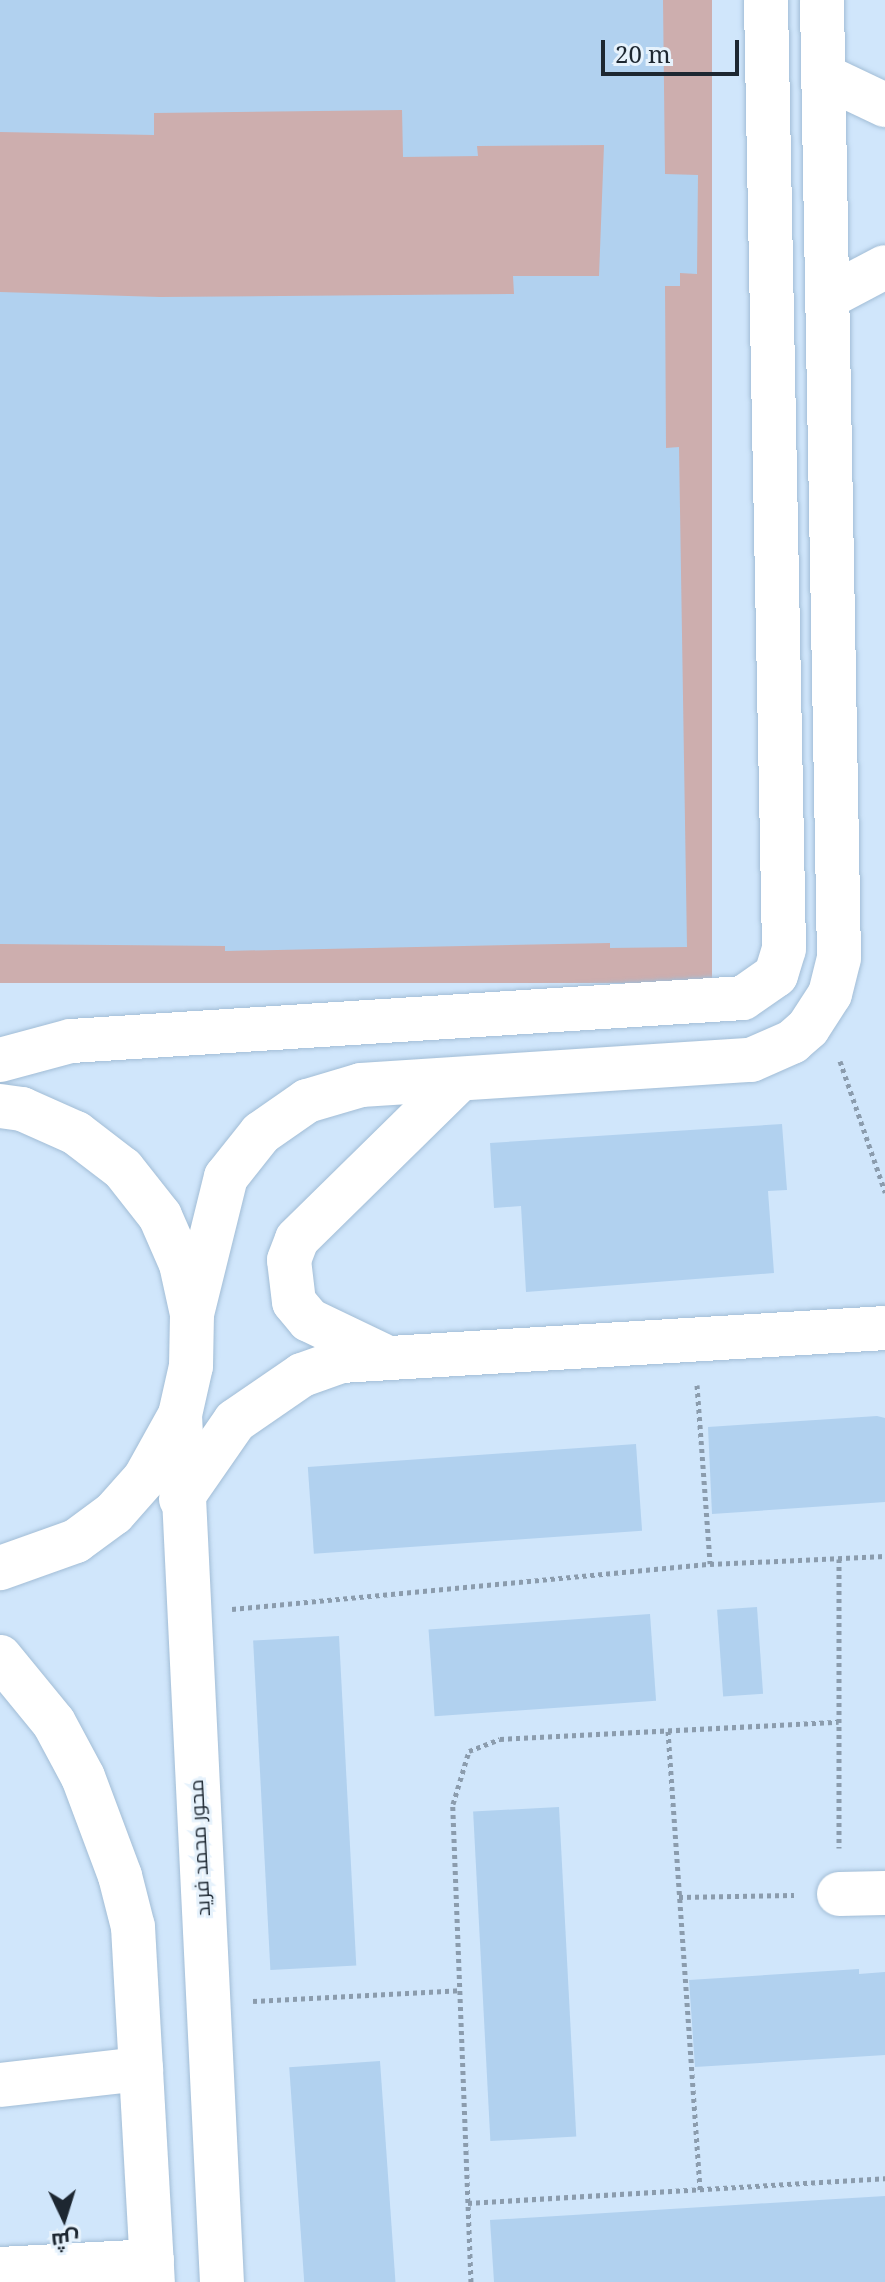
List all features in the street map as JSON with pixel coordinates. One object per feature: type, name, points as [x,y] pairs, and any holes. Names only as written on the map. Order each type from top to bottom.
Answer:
[{"type":"main road","points":[[0,1060],[71,1041],[743,998],[776,975],[784,949],[766,0]]},
{"type":"main road","points":[[0,1568],[76,1541],[114,1513],[145,1478],[180,1415],[191,1366],[192,1314],[226,1177],[261,1133],[307,1101],[334,1090],[751,1060],[792,1042],[822,1010],[839,958],[822,0]]},
{"type":"main road","points":[[824,76],[885,105]]},
{"type":"main road","points":[[828,297],[885,267]]},
{"type":"main road","points":[[382,1355],[309,1320],[294,1302],[288,1281],[289,1260],[297,1239],[460,1079]]},
{"type":"main road","points":[[0,1106],[22,1109],[76,1133],[123,1169],[160,1216],[181,1264],[192,1314]]},
{"type":"main road","points":[[181,1499],[209,1453],[266,1395],[302,1375],[382,1355],[693,1341],[885,1328]]},
{"type":"main road","name":"محور محمد فريد","points":[[180,1415],[181,1499],[222,2282]]},
{"type":"main road","points":[[0,1657],[17,1694],[83,1777],[120,1876],[133,1927],[153,2271],[0,2269]]},
{"type":"main road","points":[[839,1894],[885,1893]]},
{"type":"main road","points":[[0,2085],[141,2069]]},
{"type":"path","points":[[822,1010],[885,1192]]},
{"type":"path","points":[[693,1341],[710,1564]]},
{"type":"path","points":[[187,1613],[710,1564],[885,1556]]},
{"type":"path","points":[[679,1897],[839,1894],[839,1559]]},
{"type":"path","points":[[471,2282],[453,1804],[469,1751],[500,1739],[839,1722]]},
{"type":"path","points":[[668,1731],[700,2190]]},
{"type":"path","points":[[207,2003],[460,1990]]},
{"type":"path","points":[[468,2203],[885,2178]]},
{"type":"shaded area","points":[[0,0],[712,0],[712,983],[0,983]]},
{"type":"building","points":[[0,0],[663,0],[665,174],[698,175],[697,274],[680,273],[680,286],[665,286],[666,448],[679,447],[687,947],[610,948],[610,943],[225,951],[225,946],[0,944],[0,292],[160,297],[514,294],[513,276],[599,276],[604,145],[477,146],[478,156],[403,157],[402,110],[154,113],[154,135],[0,132]]},
{"type":"building","points":[[782,1124],[787,1190],[768,1191],[774,1273],[526,1292],[521,1206],[494,1208],[490,1143]]},
{"type":"building","points":[[877,1416],[885,1418],[885,1502],[712,1514],[708,1427]]},
{"type":"building","points":[[636,1444],[642,1531],[314,1554],[308,1467]]},
{"type":"building","points":[[757,1607],[763,1694],[723,1697],[717,1610]]},
{"type":"building","points":[[650,1614],[656,1701],[435,1716],[429,1629]]},
{"type":"building","points":[[339,1636],[356,1966],[270,1970],[253,1641]]},
{"type":"building","points":[[559,1807],[576,2137],[490,2141],[473,1812]]},
{"type":"building","points":[[859,1969],[859,1974],[885,1972],[885,2055],[695,2067],[689,1980]]},
{"type":"building","points":[[380,2061],[395,2282],[304,2282],[289,2067]]},
{"type":"building","points":[[885,2196],[885,2282],[494,2282],[490,2220]]}]
